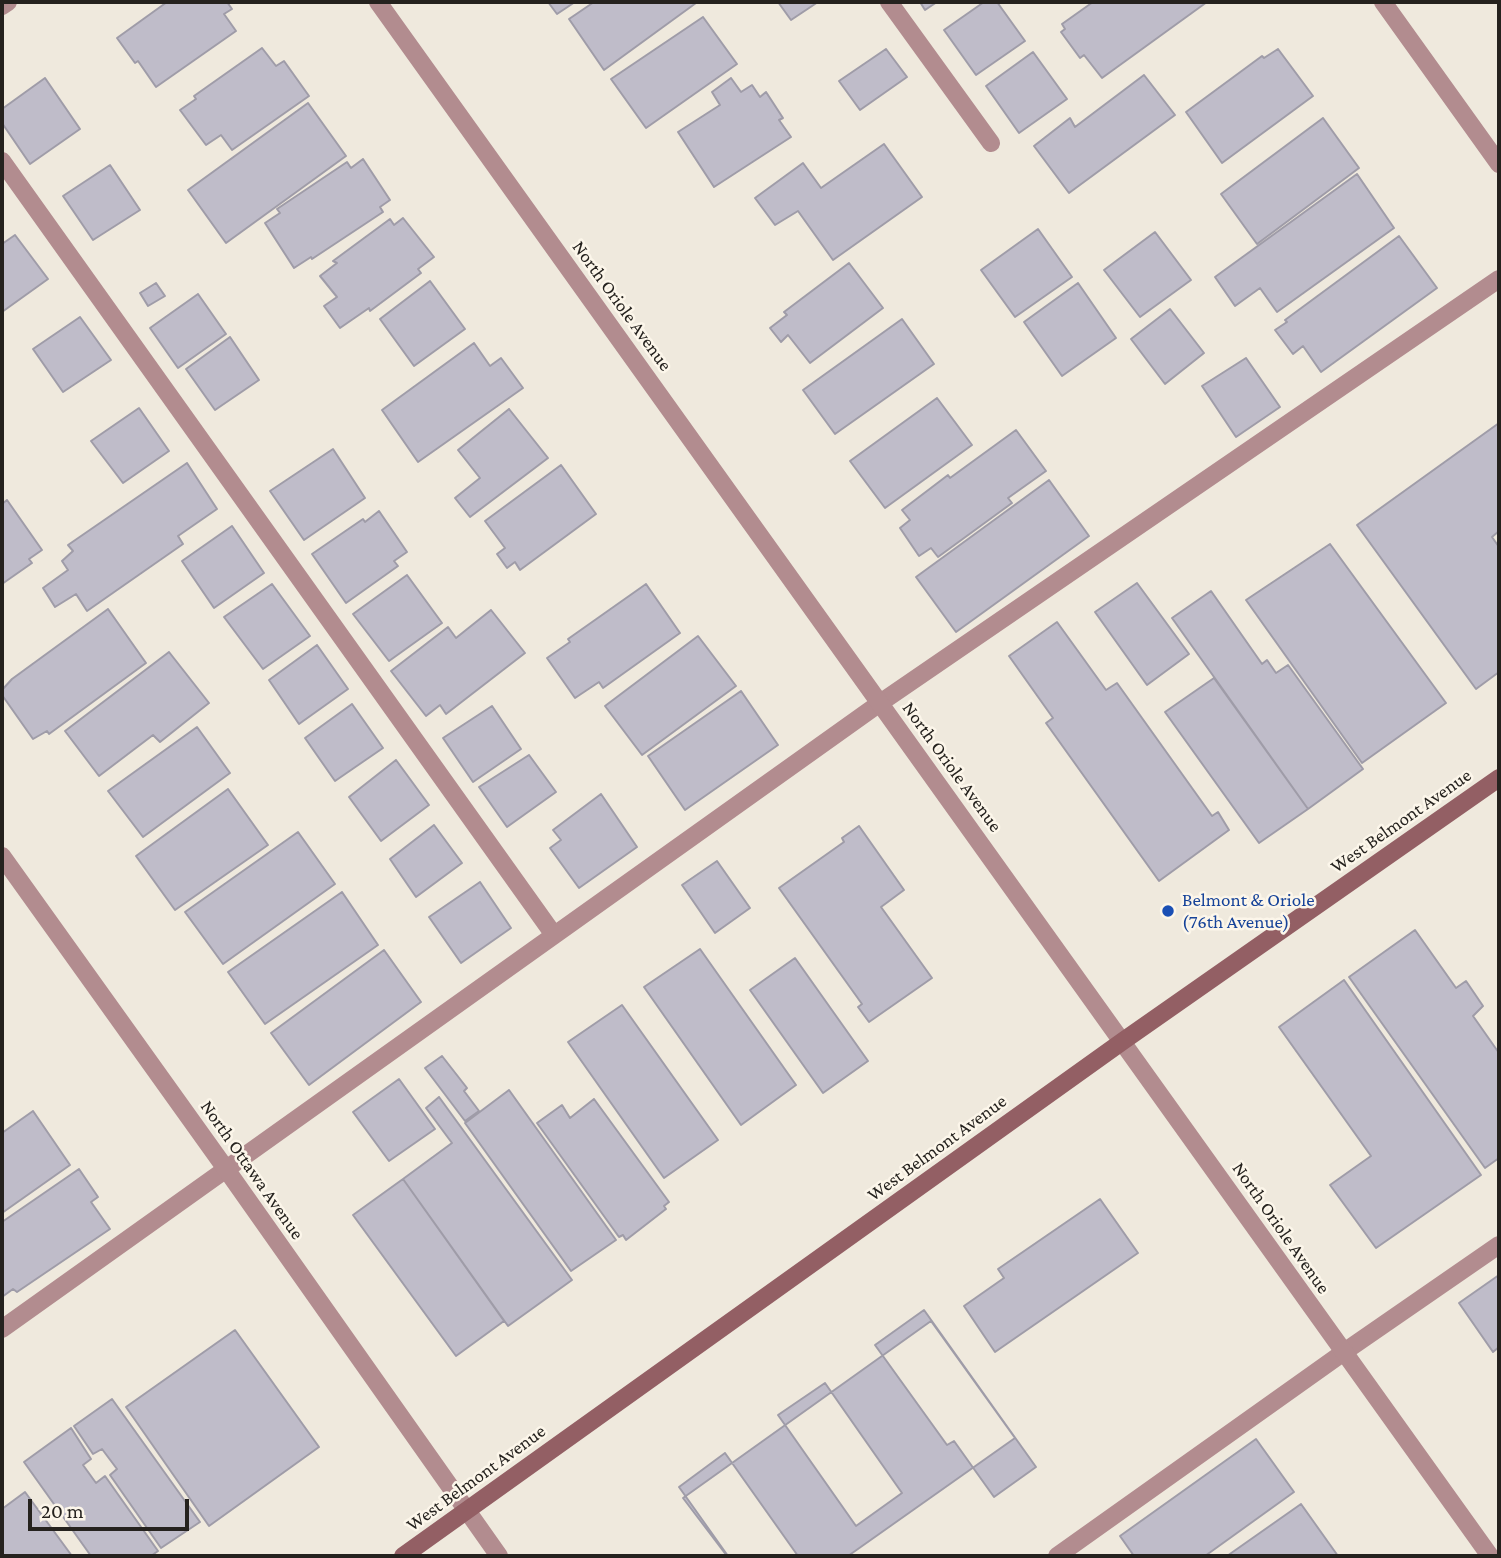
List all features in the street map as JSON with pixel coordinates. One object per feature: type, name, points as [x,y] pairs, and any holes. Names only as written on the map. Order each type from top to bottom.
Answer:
[{"type":"main road","name":"West Belmont Avenue","points":[[403,1556],[1123,1041],[1499,778]]},
{"type":"street","points":[[2,6],[8,2]]},
{"type":"street","name":"North Oriole Avenue","points":[[378,2],[1490,1556]]},
{"type":"street","points":[[888,2],[990,143]]},
{"type":"street","points":[[1383,2],[1499,164]]},
{"type":"street","points":[[2,161],[554,935]]},
{"type":"street","points":[[2,1329],[880,702],[1499,279]]},
{"type":"street","name":"North Ottawa Avenue","points":[[2,856],[499,1556]]},
{"type":"street","points":[[1057,1556],[1343,1352],[1499,1245]]},
{"type":"building","points":[[167,2],[227,2],[232,9],[224,14],[236,31],[156,87],[138,61],[135,63],[117,38]]},
{"type":"building","points":[[548,2],[575,2],[557,14]]},
{"type":"building","points":[[594,2],[696,3],[604,70],[569,19]]},
{"type":"building","points":[[778,2],[818,2],[791,20]]},
{"type":"building","points":[[920,2],[937,2],[925,10]]},
{"type":"building","points":[[984,2],[997,2],[1025,41],[976,75],[944,30]]},
{"type":"building","points":[[1093,2],[1207,2],[1102,78],[1084,55],[1080,58],[1061,32],[1065,29],[1062,24]]},
{"type":"building","points":[[703,17],[737,64],[646,128],[611,79]]},
{"type":"building","points":[[262,48],[276,66],[284,61],[309,96],[232,150],[221,135],[206,145],[180,110],[196,99],[194,96]]},
{"type":"building","points":[[886,49],[907,77],[860,110],[839,81]]},
{"type":"building","points":[[1278,49],[1313,96],[1222,163],[1186,112],[1262,56],[1264,58]]},
{"type":"building","points":[[1033,52],[1067,99],[1019,133],[986,86]]},
{"type":"building","points":[[1144,75],[1175,115],[1069,193],[1034,146],[1070,118],[1075,127]]},
{"type":"building","points":[[45,78],[80,129],[30,164],[2,123],[2,109]]},
{"type":"building","points":[[731,78],[741,92],[752,85],[760,97],[766,92],[783,118],[779,120],[791,137],[714,187],[678,132],[720,105],[712,92]]},
{"type":"building","points":[[308,103],[346,156],[226,243],[188,190]]},
{"type":"building","points":[[1323,118],[1359,168],[1257,244],[1221,194]]},
{"type":"building","points":[[884,144],[922,197],[833,260],[798,211],[775,225],[755,198],[803,163],[821,188]]},
{"type":"building","points":[[363,159],[390,200],[380,207],[383,212],[294,268],[265,223],[280,213],[277,209],[347,162],[351,168]]},
{"type":"building","points":[[110,165],[140,210],[93,240],[63,196]]},
{"type":"building","points":[[1357,174],[1394,228],[1277,312],[1260,288],[1235,306],[1215,277]]},
{"type":"building","points":[[403,218],[434,257],[418,269],[421,273],[370,311],[369,308],[340,328],[324,306],[337,297],[320,276],[337,263],[333,261],[390,219],[394,225]]},
{"type":"building","points":[[1038,229],[1072,277],[1015,317],[981,270]]},
{"type":"building","points":[[1155,232],[1191,280],[1140,317],[1104,270]]},
{"type":"building","points":[[15,235],[48,279],[2,312],[2,244]]},
{"type":"building","points":[[1399,236],[1437,288],[1321,372],[1303,346],[1293,354],[1275,330]]},
{"type":"building","points":[[849,263],[883,308],[810,363],[788,335],[781,342],[770,328],[787,315],[784,312]]},
{"type":"building","points":[[430,281],[465,329],[414,366],[380,319]]},
{"type":"building","points":[[156,283],[165,296],[148,306],[140,293]]},
{"type":"building","points":[[1078,283],[1116,338],[1062,376],[1024,322]]},
{"type":"building","points":[[198,294],[226,334],[178,368],[150,328]]},
{"type":"building","points":[[1170,309],[1204,353],[1165,384],[1131,339]]},
{"type":"building","points":[[80,317],[111,360],[63,392],[33,349]]},
{"type":"building","points":[[902,319],[934,364],[835,434],[803,390]]},
{"type":"building","points":[[230,337],[259,380],[215,410],[186,369]]},
{"type":"building","points":[[474,343],[490,366],[501,358],[523,388],[418,462],[382,410]]},
{"type":"building","points":[[1246,358],[1280,407],[1236,437],[1202,386]]},
{"type":"building","points":[[937,398],[972,445],[885,508],[850,461]]},
{"type":"building","points":[[139,408],[169,451],[123,483],[91,441]]},
{"type":"building","points":[[509,409],[548,458],[470,517],[455,498],[480,478],[458,450]]},
{"type":"building","points":[[1499,423],[1499,531],[1492,537],[1499,547],[1499,672],[1476,689],[1357,525]]},
{"type":"building","points":[[1016,430],[1046,471],[1008,498],[1012,503],[938,557],[931,548],[919,556],[900,528],[910,520],[902,510],[948,475],[950,478]]},
{"type":"building","points":[[333,449],[365,498],[304,540],[270,491]]},
{"type":"building","points":[[187,463],[217,509],[178,536],[183,544],[87,611],[76,594],[55,607],[43,588],[68,570],[62,561],[73,551],[68,545]]},
{"type":"building","points":[[561,465],[596,514],[520,570],[515,562],[507,568],[497,554],[505,548],[485,521]]},
{"type":"building","points":[[1049,480],[1089,536],[956,632],[916,577]]},
{"type":"building","points":[[7,500],[42,550],[29,559],[32,563],[2,584],[2,504]]},
{"type":"building","points":[[379,511],[407,552],[394,561],[398,566],[346,603],[312,554]]},
{"type":"building","points":[[232,526],[264,573],[214,608],[182,561]]},
{"type":"building","points":[[1330,544],[1446,703],[1362,763],[1246,600]]},
{"type":"building","points":[[407,575],[442,623],[389,661],[353,614]]},
{"type":"building","points":[[1137,583],[1189,654],[1147,685],[1095,612]]},
{"type":"building","points":[[272,584],[310,636],[263,669],[224,617]]},
{"type":"building","points":[[646,584],[680,633],[603,688],[599,682],[575,698],[547,658],[570,642],[568,639]]},
{"type":"building","points":[[1211,591],[1262,664],[1267,660],[1276,673],[1288,665],[1363,769],[1308,809],[1172,618]]},
{"type":"building","points":[[108,609],[146,663],[49,734],[47,731],[33,739],[2,695],[2,690],[12,679]]},
{"type":"building","points":[[491,610],[525,653],[446,714],[440,705],[426,716],[391,671],[448,627],[456,638]]},
{"type":"building","points":[[1057,622],[1106,690],[1117,683],[1212,816],[1218,812],[1229,830],[1159,881],[1046,723],[1053,718],[1009,656]]},
{"type":"building","points":[[698,636],[736,686],[642,755],[605,706]]},
{"type":"building","points":[[317,645],[348,689],[299,724],[269,680]]},
{"type":"building","points":[[169,652],[209,703],[160,742],[153,735],[99,776],[65,731]]},
{"type":"building","points":[[1214,678],[1308,809],[1259,843],[1165,712]]},
{"type":"building","points":[[741,691],[778,745],[685,810],[648,756]]},
{"type":"building","points":[[352,704],[383,748],[335,781],[305,738]]},
{"type":"building","points":[[492,706],[521,749],[473,782],[443,738]]},
{"type":"building","points":[[197,727],[230,773],[143,837],[108,791]]},
{"type":"building","points":[[529,755],[556,792],[507,827],[479,787]]},
{"type":"building","points":[[396,760],[429,805],[381,841],[349,797]]},
{"type":"building","points":[[228,789],[268,845],[175,910],[136,856]]},
{"type":"building","points":[[601,794],[637,847],[579,888],[550,848],[561,840],[553,830]]},
{"type":"building","points":[[434,825],[462,863],[416,897],[390,859]]},
{"type":"building","points":[[859,826],[904,890],[881,907],[932,978],[869,1022],[858,1007],[862,1004],[779,888],[844,842],[842,838]]},
{"type":"building","points":[[298,832],[335,884],[223,964],[185,912]]},
{"type":"building","points":[[717,861],[750,908],[715,933],[682,885]]},
{"type":"building","points":[[480,882],[511,928],[461,963],[429,917]]},
{"type":"building","points":[[342,892],[378,945],[265,1024],[228,972]]},
{"type":"building","points":[[1415,930],[1456,988],[1466,981],[1483,1006],[1473,1016],[1499,1053],[1499,1158],[1485,1168],[1349,977]]},
{"type":"building","points":[[700,949],[796,1085],[741,1125],[644,987]]},
{"type":"building","points":[[384,950],[421,1002],[309,1085],[271,1033]]},
{"type":"building","points":[[795,958],[868,1061],[823,1093],[750,990]]},
{"type":"building","points":[[1344,980],[1481,1175],[1376,1248],[1330,1185],[1371,1156],[1279,1027]]},
{"type":"building","points":[[622,1005],[718,1140],[664,1178],[568,1042]]},
{"type":"building","points":[[442,1056],[467,1088],[464,1091],[479,1111],[465,1121],[425,1068]]},
{"type":"building","points":[[399,1079],[435,1129],[389,1161],[353,1112]]},
{"type":"building","points":[[509,1090],[616,1240],[571,1271],[465,1123]]},
{"type":"building","points":[[439,1097],[572,1280],[508,1326],[403,1179],[452,1143],[426,1108]]},
{"type":"building","points":[[594,1099],[669,1202],[664,1206],[666,1209],[626,1240],[623,1235],[619,1237],[537,1123],[562,1105],[570,1118]]},
{"type":"building","points":[[33,1111],[70,1165],[2,1213],[2,1133]]},
{"type":"building","points":[[79,1169],[98,1197],[91,1202],[110,1229],[17,1292],[13,1289],[2,1297],[2,1222]]},
{"type":"building","points":[[403,1179],[504,1321],[456,1356],[353,1215]]},
{"type":"building","points":[[1100,1199],[1138,1253],[995,1352],[964,1306],[1004,1278],[998,1269]]},
{"type":"building","points":[[1499,1275],[1499,1347],[1493,1352],[1459,1303]]},
{"type":"building","points":[[924,1310],[1036,1467],[994,1497],[954,1441],[947,1445],[875,1345]]},
{"type":"building","points":[[931,1321],[1015,1438],[848,1556],[727,1556],[683,1498]]},
{"type":"building","points":[[235,1330],[319,1447],[209,1526],[126,1407]]},
{"type":"building","points":[[825,1383],[902,1493],[856,1526],[778,1415]]},
{"type":"building","points":[[112,1399],[200,1522],[161,1548],[110,1475],[117,1469],[102,1449],[93,1454],[74,1426]]},
{"type":"building","points":[[71,1428],[91,1459],[83,1465],[96,1483],[105,1476],[158,1551],[151,1556],[91,1556],[24,1462]]},
{"type":"building","points":[[1256,1439],[1294,1492],[1205,1556],[1134,1556],[1120,1536]]},
{"type":"building","points":[[725,1453],[798,1556],[728,1556],[679,1487]]},
{"type":"building","points":[[25,1492],[72,1556],[2,1556],[2,1509]]},
{"type":"building","points":[[1301,1504],[1338,1556],[1227,1556]]},
{"type":"place","name":"Belmont & Oriole (76th Avenue)","points":[[1168,911]]}]
